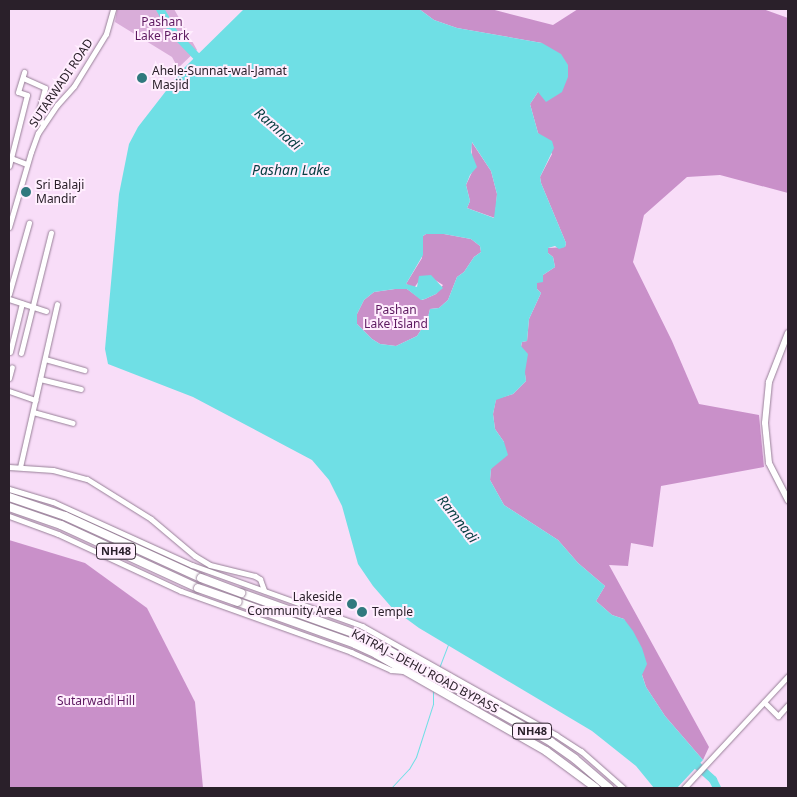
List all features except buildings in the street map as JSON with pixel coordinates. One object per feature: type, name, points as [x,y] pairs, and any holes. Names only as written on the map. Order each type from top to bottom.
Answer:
[{"type":"highway","name":"KATRAJ - DEHU ROAD BYPASS","points":[[9,497],[49,510],[201,578],[358,634],[397,650],[450,680],[565,752],[610,788]]},
{"type":"highway","points":[[49,510],[53,502]]},
{"type":"highway","points":[[10,516],[11,507]]},
{"type":"highway","name":"KATRAJ - DEHU ROAD BYPASS","points":[[11,507],[61,525],[198,588],[355,644],[416,676],[560,760],[596,788]]},
{"type":"main road","points":[[788,333],[769,382],[765,423],[769,463],[788,500]]},
{"type":"street","name":"SUTARWADI ROAD","points":[[9,227],[27,164],[43,125],[74,86],[106,34],[113,9]]},
{"type":"street","points":[[9,166],[27,95],[18,92],[23,75],[45,88],[38,114],[43,125]]},
{"type":"street","points":[[11,158],[27,164]]},
{"type":"street","points":[[9,294],[29,223]]},
{"type":"street","points":[[21,353],[51,234]]},
{"type":"street","points":[[9,300],[46,311]]},
{"type":"street","points":[[10,352],[22,303]]},
{"type":"street","points":[[20,467],[57,304]]},
{"type":"street","points":[[45,359],[84,370]]},
{"type":"street","points":[[9,378],[12,366]]},
{"type":"street","points":[[40,379],[81,389]]},
{"type":"street","points":[[9,391],[35,400]]},
{"type":"street","points":[[33,412],[73,423]]},
{"type":"street","points":[[9,466],[53,470],[87,479],[151,518],[195,556],[210,565],[255,576],[260,579],[264,590]]},
{"type":"street","points":[[9,489],[53,502],[219,575],[362,626],[397,650]]},
{"type":"street","points":[[10,516],[58,534],[209,602],[351,652],[391,670],[408,672]]},
{"type":"street","points":[[184,561],[187,557],[186,547]]},
{"type":"street","points":[[209,602],[219,575]]},
{"type":"street","points":[[684,788],[788,676]]},
{"type":"street","points":[[450,680],[570,744],[624,788]]},
{"type":"street","points":[[764,702],[778,716],[788,705]]},
{"type":"green space","name":"Pashan Lake Park","points":[[117,9],[174,9],[197,50],[178,68],[172,57],[115,22]]},
{"type":"green space","points":[[419,9],[491,9],[553,25],[578,9],[763,9],[788,18],[788,193],[720,175],[687,177],[644,215],[633,262],[672,341],[699,404],[759,415],[764,467],[661,486],[653,547],[631,543],[628,566],[609,565],[709,747],[703,760],[665,716],[646,687],[624,619],[612,615],[596,601],[605,586],[578,563],[558,540],[504,505],[490,480],[491,469],[504,442],[495,429],[493,414],[496,399],[513,394],[526,381],[521,347],[522,342],[527,341],[529,319],[541,293],[537,289],[537,283],[543,275],[555,267],[553,257],[548,253],[548,248],[565,247],[566,243],[541,183],[540,177],[552,154],[538,133],[530,104],[538,92],[542,43],[457,28],[434,20]]},
{"type":"green space","points":[[471,141],[491,171],[497,194],[495,218],[467,208],[470,201],[466,185],[473,170]]},
{"type":"green space","name":"Pashan Lake Island","points":[[426,234],[444,234],[471,239],[480,246],[481,252],[474,257],[464,272],[457,277],[448,300],[439,308],[430,309],[427,321],[417,336],[396,346],[380,344],[357,324],[357,314],[364,300],[374,292],[407,289],[422,300],[436,294],[443,285],[435,280],[419,281],[414,288],[406,284],[422,258],[423,236]]},
{"type":"green space","name":"Sutarwadi Hill","points":[[9,540],[85,563],[147,608],[195,702],[203,788],[9,788]]},
{"type":"water","name":"Pashan Lake","points":[[244,9],[419,9],[434,20],[457,28],[542,43],[561,54],[568,65],[568,77],[562,92],[546,102],[538,92],[530,104],[538,133],[552,141],[554,148],[540,177],[566,243],[565,247],[559,249],[555,246],[548,248],[548,253],[553,257],[555,267],[543,275],[543,282],[537,283],[537,289],[541,293],[529,319],[527,341],[522,342],[521,346],[528,354],[525,372],[526,381],[513,394],[496,400],[493,414],[495,429],[504,442],[508,455],[491,469],[490,480],[504,505],[558,540],[578,563],[605,586],[596,601],[612,615],[624,619],[633,631],[642,648],[647,664],[642,675],[646,687],[665,716],[703,760],[677,788],[654,788],[636,766],[592,731],[419,628],[393,609],[373,586],[358,564],[342,506],[329,480],[312,460],[193,397],[108,364],[105,349],[119,194],[129,144],[138,127],[183,69]],"holes":[[[472,142],[491,171],[497,194],[494,218],[467,208],[470,201],[466,185],[470,175],[477,167],[471,152]],[[426,234],[444,234],[471,239],[480,246],[481,252],[474,257],[464,272],[457,277],[448,300],[439,308],[430,309],[427,321],[417,336],[396,346],[380,344],[357,324],[357,314],[364,300],[374,292],[395,289],[407,289],[421,300],[436,294],[443,288],[431,275],[419,276],[417,287],[406,284],[423,255],[423,236]]]},
{"type":"waterway","name":"Ramnadi","points":[[160,9],[174,33],[203,63]]},
{"type":"waterway","points":[[439,668],[448,645]]},
{"type":"waterway","points":[[391,788],[409,769],[416,757],[433,704],[433,691]]},
{"type":"waterway","name":"Ramnadi","points":[[690,759],[713,780],[717,788]]},
{"type":"place","name":"Ahele-Sunnat-wal-Jamat Masjid","points":[[142,78]]},
{"type":"place","name":"Sri Balaji Mandir","points":[[26,192]]},
{"type":"place","name":"Lakeside Community Area","points":[[352,604]]},
{"type":"place","name":"Temple","points":[[362,612]]}]
